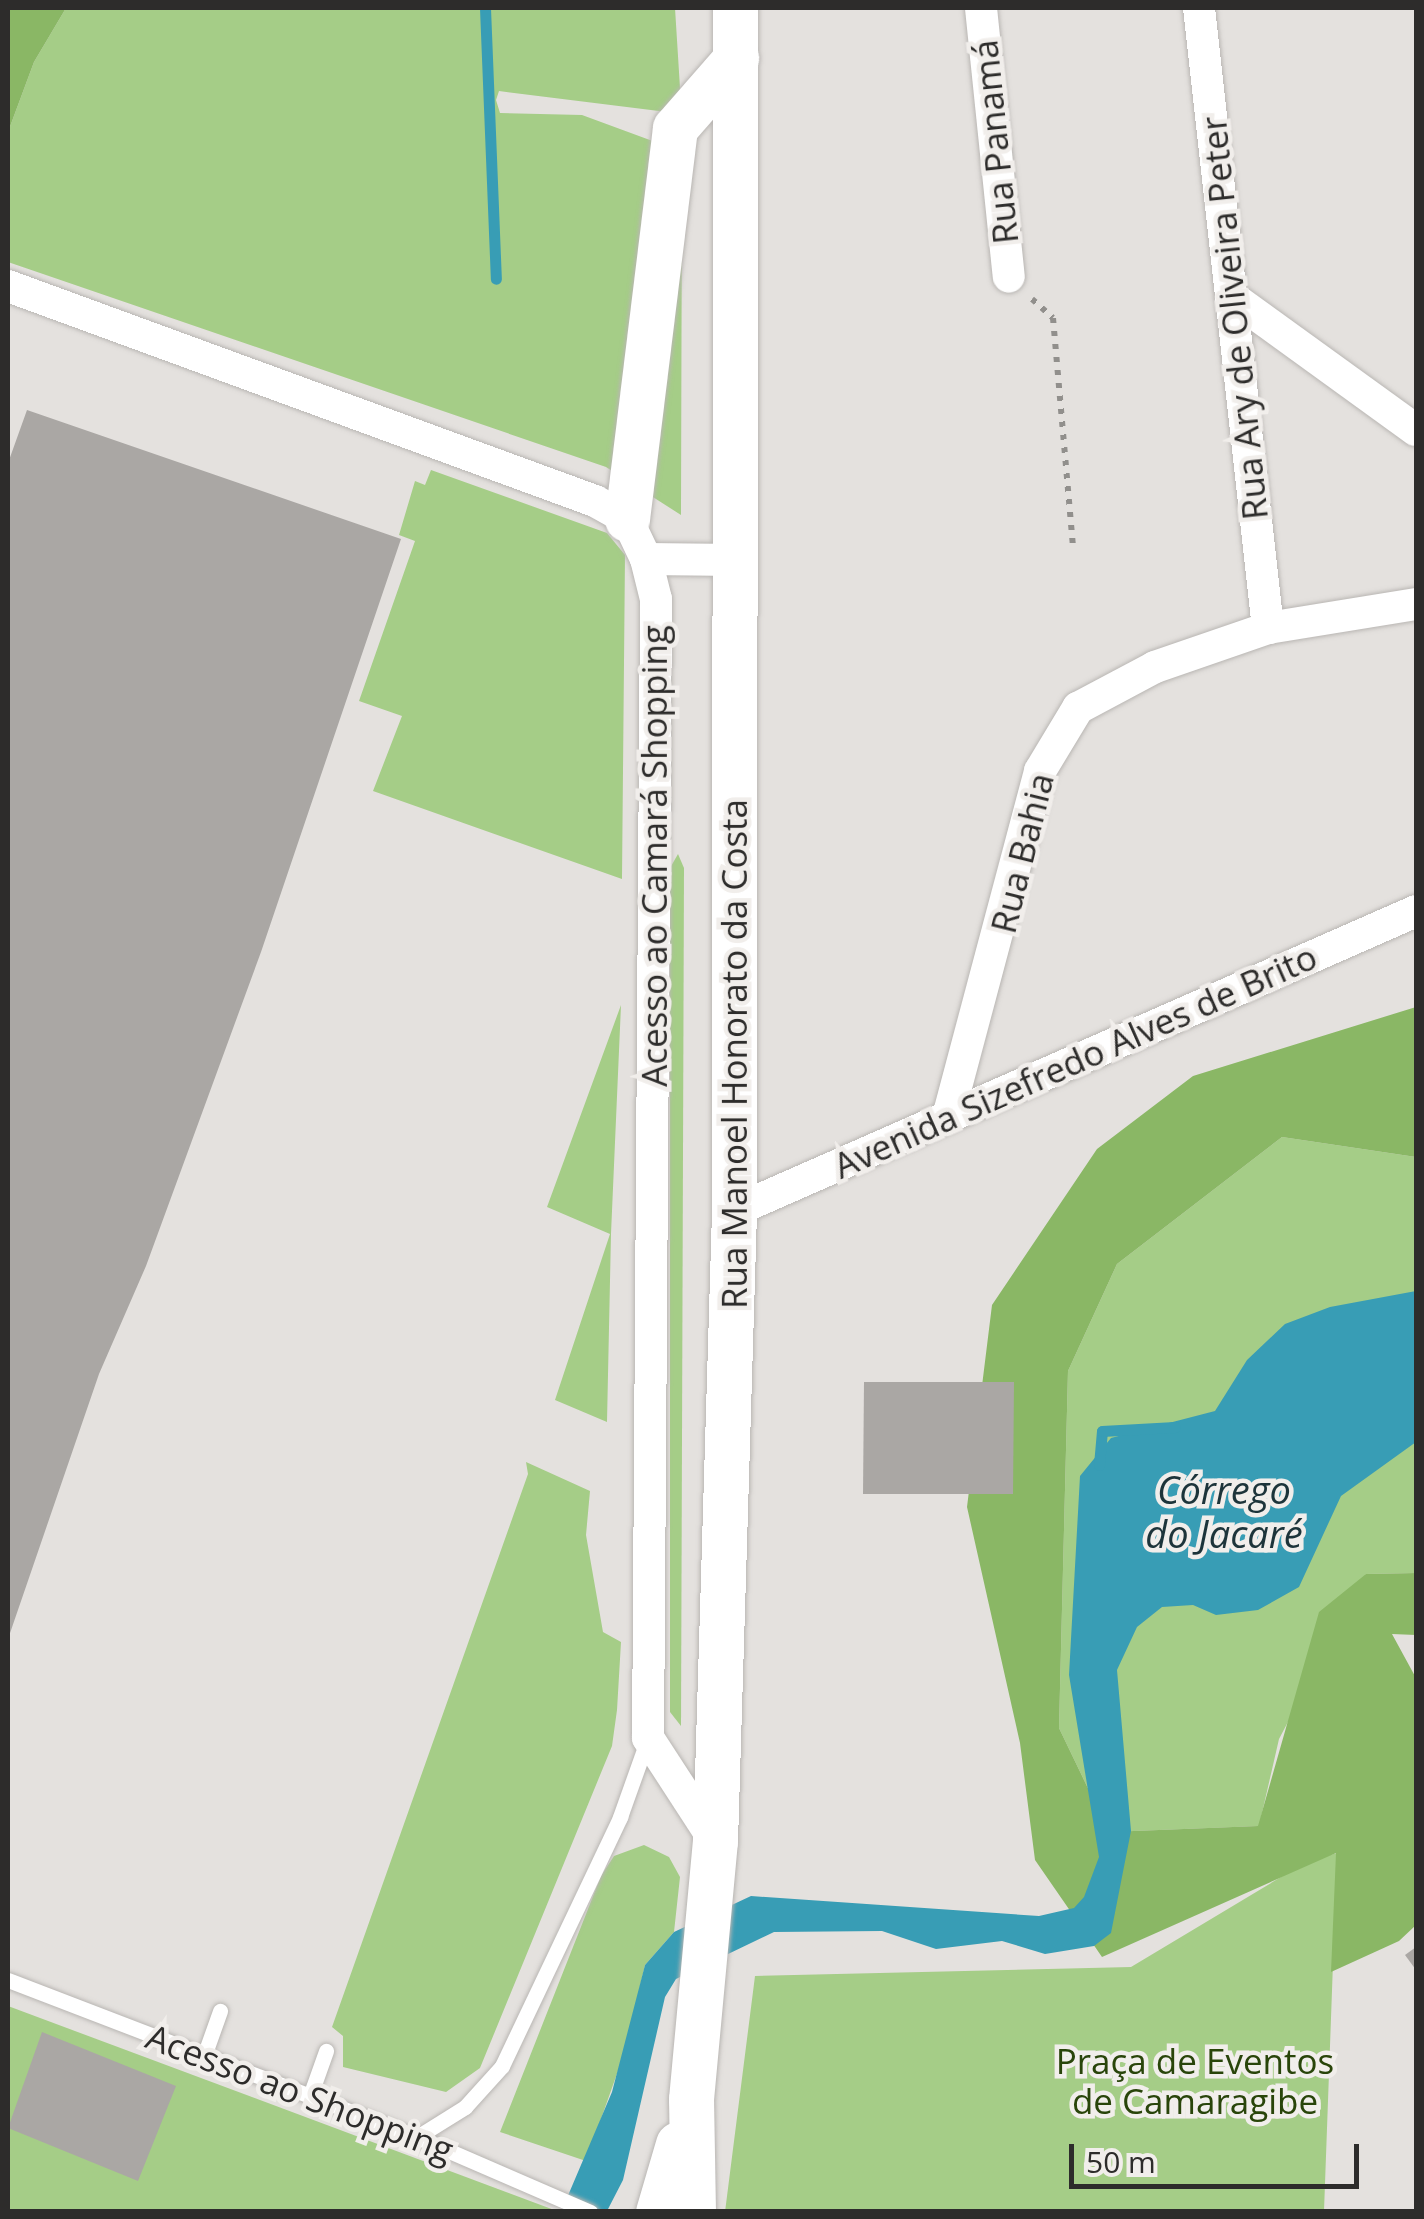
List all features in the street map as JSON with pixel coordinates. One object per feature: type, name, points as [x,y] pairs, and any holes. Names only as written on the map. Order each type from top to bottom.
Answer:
[{"type":"street","name":"Rua Manoel Honorato da Costa","points":[[692,2212],[691,2099],[715,1841],[734,1210],[736,8]]},
{"type":"street","name":"Rua Panamá","points":[[982,8],[1009,278]]},
{"type":"street","name":"Rua Ary de Oliveira Peter","points":[[1200,8],[1268,628]]},
{"type":"street","points":[[8,286],[595,501],[627,519],[676,128],[736,58]]},
{"type":"street","points":[[1232,297],[1416,430]]},
{"type":"street","name":"Acesso ao Camará Shopping","points":[[627,519],[646,559],[656,599],[648,1738]]},
{"type":"street","points":[[646,559],[738,560]]},
{"type":"street","name":"Rua Bahia","points":[[948,1117],[1040,771],[1057,734],[1078,708],[1108,688],[1268,628],[1416,604]]},
{"type":"street","name":"Avenida Sizefredo Alves de Brito","points":[[734,1210],[1416,911]]},
{"type":"street","points":[[648,1738],[715,1841]]},
{"type":"street","name":"Rua Manoel Honorato da Costa","points":[[658,2212],[691,2099]]},
{"type":"lane","points":[[417,2138],[465,2106],[502,2066],[620,1817],[648,1738]]},
{"type":"lane","name":"Acesso ao Shopping","points":[[8,1980],[417,2138],[565,2198],[590,2212]]},
{"type":"lane","points":[[204,2056],[220,2011]]},
{"type":"lane","points":[[310,2096],[326,2051]]},
{"type":"path","points":[[1009,278],[1052,318],[1073,547]]},
{"type":"green space","points":[[8,8],[66,8],[34,62],[8,132]]},
{"type":"green space","points":[[66,8],[675,8],[681,104],[667,112],[499,91],[496,100],[500,113],[582,115],[677,150],[682,163],[681,515],[606,467],[8,262],[8,132],[34,62]]},
{"type":"green space","points":[[431,470],[607,533],[625,555],[622,879],[373,791],[402,716],[359,701],[415,541],[399,535],[415,481],[425,485]]},
{"type":"green space","points":[[678,854],[684,868],[681,1726],[670,1712],[670,868]]},
{"type":"green space","points":[[621,1005],[607,1422],[555,1400],[610,1234],[547,1207]]},
{"type":"green space","points":[[1416,1007],[1416,1157],[1282,1137],[1117,1264],[1068,1371],[1059,1728],[1109,1832],[1258,1826],[1319,1612],[1366,1574],[1416,1573],[1416,1635],[1392,1634],[1416,1678],[1416,1925],[1399,1941],[1331,1972],[1336,1853],[1102,1957],[1035,1860],[1020,1743],[967,1507],[992,1305],[1097,1149],[1193,1076]]},
{"type":"green space","points":[[1282,1137],[1416,1157],[1416,1573],[1366,1574],[1279,1739],[1259,1826],[1109,1832],[1059,1728],[1068,1371],[1117,1264]]},
{"type":"green space","points":[[526,1462],[590,1491],[586,1535],[603,1632],[621,1642],[617,1710],[612,1746],[480,2068],[446,2092],[343,2067],[343,2036],[332,2027],[528,1474]]},
{"type":"green space","points":[[644,1845],[669,1857],[680,1877],[674,1932],[645,1965],[624,2054],[586,2161],[500,2132],[601,1876],[614,1856]]},
{"type":"green space","name":"Praça de Eventos de Camaragibe","points":[[1337,1853],[1324,2211],[725,2212],[755,1976],[1131,1967],[1306,1862]]},
{"type":"green space","points":[[8,2006],[557,2211],[8,2211]]},
{"type":"water","name":"Córrego do Jacaré","points":[[1416,1291],[1416,1442],[1341,1496],[1299,1587],[1258,1610],[1216,1615],[1193,1605],[1162,1607],[1137,1627],[1117,1670],[1131,1831],[1111,1933],[1094,1946],[1045,1954],[1002,1941],[936,1949],[882,1931],[774,1932],[676,1979],[665,1997],[623,2180],[607,2211],[561,2212],[612,2092],[645,1965],[674,1932],[751,1896],[1039,1916],[1074,1908],[1084,1897],[1099,1857],[1069,1675],[1080,1476],[1111,1438],[1215,1411],[1247,1360],[1285,1324],[1330,1307]]},
{"type":"building","points":[[27,410],[401,539],[261,952],[146,1266],[99,1374],[8,1639],[8,463]]},
{"type":"building","points":[[864,1382],[1014,1382],[1013,1494],[863,1494]]},
{"type":"building","points":[[1416,1947],[1416,1970],[1405,1955]]},
{"type":"building","points":[[42,2032],[176,2086],[138,2181],[8,2128]]},
{"type":"waterway","points":[[485,8],[496,279]]},
{"type":"waterway","name":"Córrego do Jacaré","points":[[1099,1465],[1102,1431],[1175,1427]]}]
